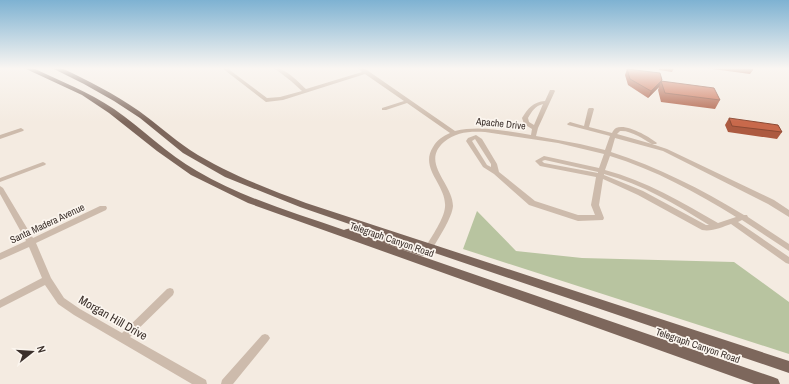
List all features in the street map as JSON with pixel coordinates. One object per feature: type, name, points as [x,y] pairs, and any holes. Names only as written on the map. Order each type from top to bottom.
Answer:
[{"type":"main road","name":"Telegraph Canyon Road","points":[[66,86],[84,94],[112,111],[160,149],[194,173],[251,201],[773,384]]},
{"type":"main road","name":"Telegraph Canyon Road","points":[[95,86],[136,112],[185,150],[211,167],[248,185],[303,205],[430,246],[789,367]]},
{"type":"main road","points":[[337,232],[370,235],[422,252],[427,251],[430,246]]},
{"type":"street","points":[[249,86],[268,100],[279,100],[321,86]]},
{"type":"street","points":[[299,86],[305,91]]},
{"type":"street","points":[[386,86],[455,134]]},
{"type":"street","name":"Apache Drive","points":[[533,137],[535,128],[552,90]]},
{"type":"street","points":[[384,109],[408,101]]},
{"type":"street","points":[[535,128],[528,125],[525,118],[533,105],[540,102],[547,102]]},
{"type":"street","points":[[586,128],[591,109]]},
{"type":"street","points":[[570,124],[665,150],[771,202],[789,214]]},
{"type":"street","points":[[0,137],[20,130]]},
{"type":"street","name":"Apache Drive","points":[[430,246],[449,209],[447,193],[432,166],[431,160],[438,144],[445,138],[455,134],[465,131],[483,130],[577,145],[607,153],[641,165],[684,184],[744,217],[789,248]]},
{"type":"street","points":[[496,173],[494,164],[479,139],[476,137],[470,139],[469,141],[484,166],[496,173],[532,203],[578,218],[600,218],[595,205],[601,174],[612,135]]},
{"type":"street","points":[[601,174],[542,165],[538,161],[544,158],[601,174],[646,195],[705,228],[717,226],[744,217]]},
{"type":"street","points":[[0,180],[44,164]]},
{"type":"street","name":"Morgan Hill Drive","points":[[0,188],[31,242],[48,280],[61,301],[77,312],[202,384]]},
{"type":"street","name":"Santa Madera Avenue","points":[[0,257],[103,208]]},
{"type":"street","points":[[732,221],[789,260]]},
{"type":"street","points":[[0,304],[48,280]]},
{"type":"street","points":[[123,338],[170,292]]},
{"type":"street","points":[[226,384],[265,338]]},
{"type":"green space","points":[[477,211],[516,251],[582,258],[734,262],[789,302],[789,354],[463,249]]},
{"type":"building","points":[[642,86],[656,86],[651,91]]},
{"type":"building","points":[[663,86],[698,86],[714,88],[720,100],[665,93]]},
{"type":"building","points":[[729,118],[778,125],[782,132],[732,126]]}]
